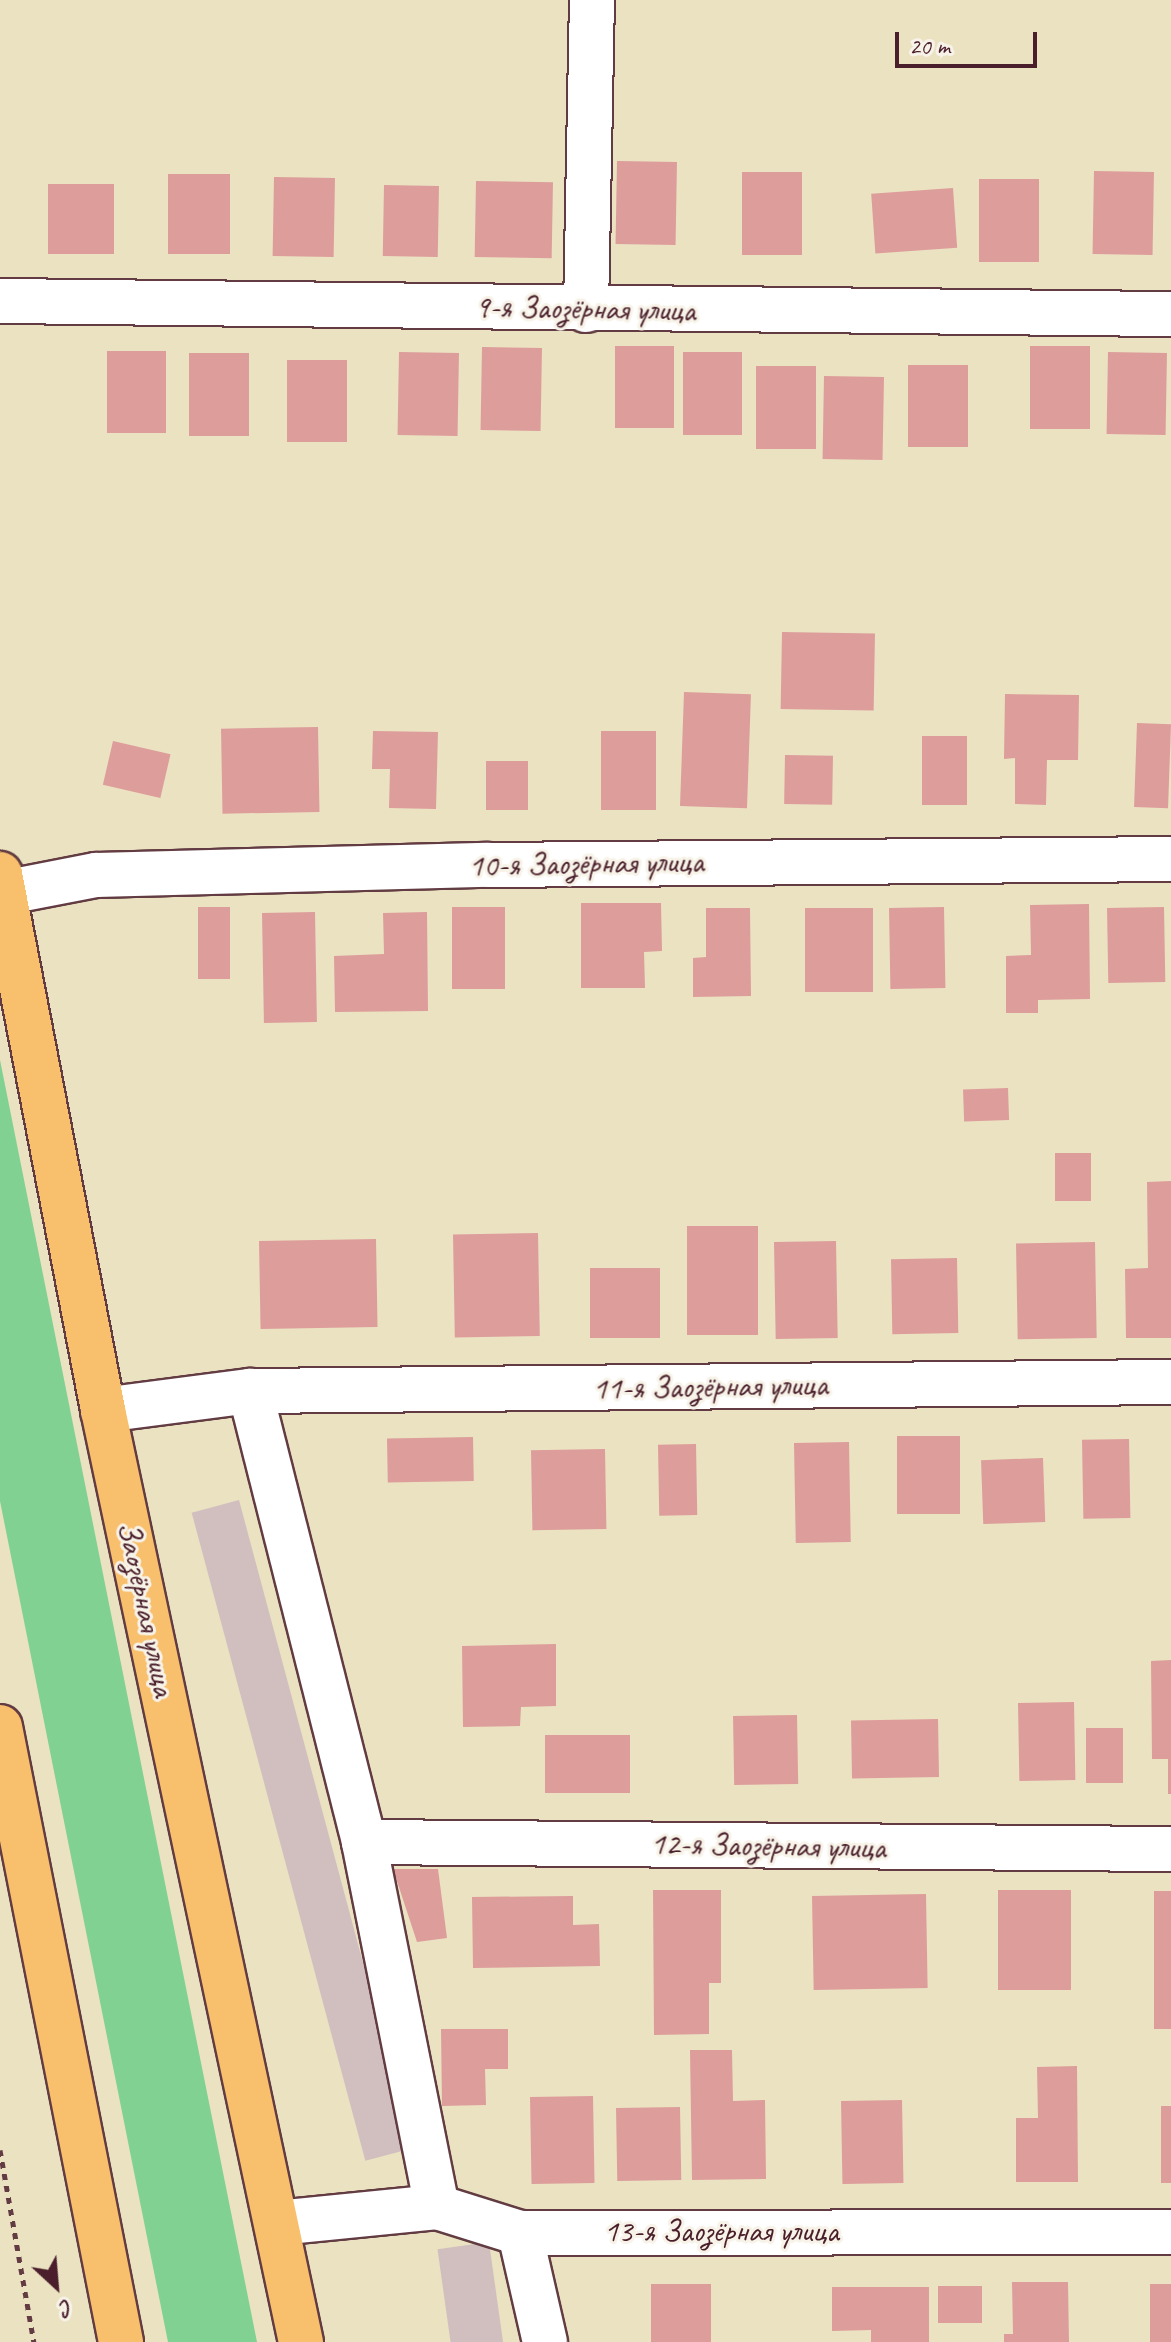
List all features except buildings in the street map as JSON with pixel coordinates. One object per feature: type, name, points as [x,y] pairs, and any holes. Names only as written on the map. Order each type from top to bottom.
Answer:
[{"type":"main road","name":"Заозёрная улица","points":[[2,883],[103,1410],[301,2342]]},
{"type":"main road","points":[[0,1727],[121,2342]]},
{"type":"street","points":[[586,310],[592,0]]},
{"type":"street","name":"9-я Заозёрная улица","points":[[0,301],[586,310],[1171,314]]},
{"type":"street","name":"10-я Заозёрная улица","points":[[2,883],[96,875],[488,865],[1171,859]]},
{"type":"street","name":"11-я Заозёрная улица","points":[[103,1410],[250,1391],[1171,1382]]},
{"type":"street","points":[[250,1391],[364,1842],[437,2207]]},
{"type":"street","name":"12-я Заозёрная улица","points":[[364,1842],[1171,1849]]},
{"type":"street","name":"13-я Заозёрная улица","points":[[277,2223],[437,2207],[520,2233],[1171,2232]]},
{"type":"street","points":[[520,2233],[545,2342]]},
{"type":"path","points":[[0,2150],[34,2342]]},
{"type":"shaded area","points":[[239,1500],[413,2148],[365,2161],[192,1513]]},
{"type":"shaded area","points":[[489,2242],[503,2342],[451,2342],[438,2249]]},
{"type":"green space","points":[[0,1060],[257,2342],[168,2342],[0,1501]]}]
